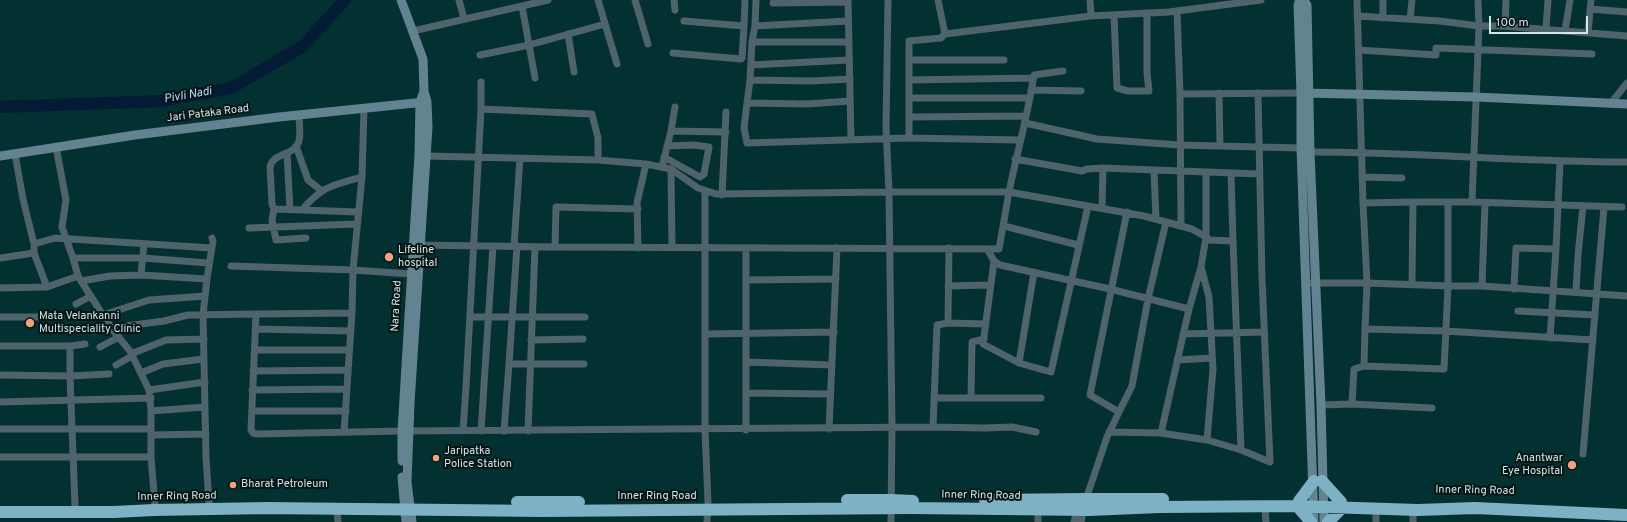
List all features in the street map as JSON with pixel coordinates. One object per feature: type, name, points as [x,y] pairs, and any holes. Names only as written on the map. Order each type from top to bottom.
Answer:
[{"type":"highway","points":[[1311,522],[1298,504],[1318,481],[1342,505],[1328,522]]},
{"type":"highway","name":"Inner Ring Road","points":[[0,505],[75,506],[209,504],[407,509],[707,512],[919,502],[1265,508],[1298,504]]},
{"type":"highway","name":"Inner Ring Road","points":[[891,504],[1038,509],[1082,506],[1298,504],[1547,505],[1627,510]]},
{"type":"highway","name":"Inner Ring Road","points":[[1342,505],[1376,509],[1412,510],[1475,508],[1627,515]]},
{"type":"highway","name":"Inner Ring Road","points":[[0,512],[114,512],[267,508],[407,509]]},
{"type":"street","name":"Nara Road","points":[[401,0],[423,59],[427,156],[417,245],[411,274],[405,431],[407,509],[412,522]]},
{"type":"street","points":[[459,0],[464,19]]},
{"type":"street","points":[[413,31],[548,0]]},
{"type":"street","points":[[598,0],[617,64]]},
{"type":"street","points":[[635,0],[648,44]]},
{"type":"street","points":[[674,0],[674,10]]},
{"type":"street","points":[[674,53],[741,59],[744,26],[744,0]]},
{"type":"street","points":[[756,0],[750,80],[744,115],[744,128],[747,143],[887,138],[1019,140]]},
{"type":"street","points":[[888,0],[886,128],[890,248],[892,427],[891,522]]},
{"type":"street","points":[[938,0],[945,34]]},
{"type":"street","points":[[1090,0],[1091,16]]},
{"type":"street","points":[[909,138],[909,41],[941,38],[945,34],[1091,16],[1177,11],[1261,0]]},
{"type":"street","points":[[1300,0],[1298,5],[1310,152],[1311,283],[1319,504],[1324,522]]},
{"type":"street","points":[[1304,0],[1307,5],[1306,93],[1301,148],[1321,405],[1318,481]]},
{"type":"street","points":[[1357,0],[1361,152],[1367,283],[1364,366]]},
{"type":"street","points":[[1382,18],[1383,0]]},
{"type":"street","points":[[1410,19],[1412,0]]},
{"type":"street","points":[[1472,202],[1479,26],[1478,0]]},
{"type":"street","points":[[1505,26],[1506,0]]},
{"type":"street","points":[[1546,29],[1548,0]]},
{"type":"street","points":[[1565,31],[1570,0]]},
{"type":"street","points":[[1588,33],[1590,0]]},
{"type":"street","points":[[772,3],[848,1],[851,139]]},
{"type":"street","points":[[522,6],[535,78]]},
{"type":"street","points":[[1590,9],[1627,12]]},
{"type":"street","points":[[1177,11],[1180,94],[1179,145],[1181,226]]},
{"type":"street","points":[[1114,15],[1117,88],[1128,91],[1149,91],[1147,73],[1147,13]]},
{"type":"street","points":[[1357,16],[1627,36]]},
{"type":"street","points":[[684,21],[744,26]]},
{"type":"street","points":[[755,26],[848,21]]},
{"type":"street","points":[[480,55],[529,45],[605,24]]},
{"type":"street","points":[[568,34],[574,72]]},
{"type":"street","points":[[752,42],[848,42]]},
{"type":"street","points":[[1359,50],[1436,55],[1436,48],[1592,54]]},
{"type":"street","points":[[751,65],[849,60]]},
{"type":"street","points":[[909,60],[1004,60]]},
{"type":"street","points":[[417,245],[638,248],[999,249],[1019,140],[1026,120],[1034,75],[1063,71]]},
{"type":"street","points":[[909,80],[1033,78]]},
{"type":"street","points":[[750,80],[793,81],[850,79]]},
{"type":"street","points":[[463,431],[479,158],[481,82]]},
{"type":"street","points":[[1611,103],[1627,83]]},
{"type":"street","points":[[1031,90],[1082,91]]},
{"type":"street","points":[[1219,93],[1220,146]]},
{"type":"street","points":[[1109,432],[1161,433],[1207,440],[1241,450],[1270,462],[1264,332],[1258,93]]},
{"type":"street","points":[[1180,94],[1359,93],[1627,104]]},
{"type":"street","points":[[909,98],[1029,98]]},
{"type":"street","points":[[747,103],[807,104],[850,101]]},
{"type":"street","name":"Nara Road","points":[[405,431],[417,245],[420,154],[424,102]]},
{"type":"street","name":"Jari Pataka Road","points":[[0,156],[135,135],[299,115],[424,102]]},
{"type":"street","points":[[662,167],[675,107]]},
{"type":"street","points":[[344,432],[352,313],[353,270],[362,177],[364,109]]},
{"type":"street","points":[[481,109],[592,114],[598,138],[598,160]]},
{"type":"street","points":[[722,195],[726,112]]},
{"type":"street","points":[[299,115],[299,141],[291,151],[276,157],[271,162],[272,204],[274,209],[272,220],[276,240],[306,238]]},
{"type":"street","points":[[909,118],[1026,120],[1097,139],[1179,145],[1301,148]]},
{"type":"street","points":[[671,131],[726,132]]},
{"type":"street","points":[[667,146],[694,145],[709,148],[704,174],[700,177]]},
{"type":"street","points":[[296,146],[308,180],[322,191]]},
{"type":"street","points":[[56,147],[66,200],[62,227],[79,278],[131,355],[149,390],[155,505]]},
{"type":"street","points":[[1310,152],[1361,152],[1560,162],[1627,162]]},
{"type":"street","points":[[287,153],[290,210]]},
{"type":"street","points":[[15,154],[23,199],[34,244],[34,253],[47,287]]},
{"type":"street","points":[[427,156],[598,160],[646,164],[671,169],[703,191],[722,195],[889,192],[1009,192],[1127,212],[1192,229],[1210,240],[1233,241]]},
{"type":"street","points":[[664,157],[700,177],[702,182],[706,248],[705,430],[707,512]]},
{"type":"street","points":[[504,431],[520,158]]},
{"type":"street","points":[[1016,158],[1082,171],[1087,169],[1103,168],[1259,174]]},
{"type":"street","points":[[1550,338],[1560,162]]},
{"type":"street","points":[[638,248],[637,203],[646,164]]},
{"type":"street","points":[[1102,208],[1103,168]]},
{"type":"street","points":[[671,169],[672,248]]},
{"type":"street","points":[[1154,171],[1156,219]]},
{"type":"street","points":[[1161,433],[1189,309],[1201,267],[1206,237],[1206,173]]},
{"type":"street","points":[[1231,174],[1241,450]]},
{"type":"street","points":[[302,210],[313,197],[328,187],[362,177]]},
{"type":"street","points":[[1362,177],[1402,178]]},
{"type":"street","points":[[1412,284],[1413,202]]},
{"type":"street","points":[[1352,404],[1354,369],[1364,366],[1444,369],[1448,286],[1448,202]]},
{"type":"street","points":[[1363,203],[1472,202],[1622,207]]},
{"type":"street","points":[[1482,286],[1485,203]]},
{"type":"street","points":[[994,261],[983,344],[1019,363],[1051,372],[1078,245],[1088,206]]},
{"type":"street","points":[[1576,292],[1583,206]]},
{"type":"street","points":[[1583,454],[1604,207]]},
{"type":"street","points":[[555,247],[556,208],[638,209]]},
{"type":"street","points":[[274,209],[358,212]]},
{"type":"street","points":[[1119,412],[1090,395],[1110,289],[1127,212]]},
{"type":"street","points":[[1074,522],[1082,506],[1109,432],[1132,386],[1148,299],[1166,222]]},
{"type":"street","points":[[249,228],[357,224]]},
{"type":"street","points":[[1004,226],[1078,245]]},
{"type":"street","points":[[34,244],[55,238],[66,240],[212,248]]},
{"type":"street","points":[[209,504],[203,315],[212,238]]},
{"type":"street","points":[[141,275],[144,244]]},
{"type":"street","points":[[481,431],[493,246]]},
{"type":"street","points":[[528,430],[535,247]]},
{"type":"street","points":[[746,248],[746,430]]},
{"type":"street","points":[[829,428],[837,248]]},
{"type":"street","points":[[948,323],[949,248]]},
{"type":"street","points":[[1514,289],[1516,248],[1556,249]]},
{"type":"street","points":[[988,250],[994,261],[1000,265],[1110,289],[1189,309]]},
{"type":"street","points":[[0,258],[34,253]]},
{"type":"street","points":[[73,258],[142,258],[209,263]]},
{"type":"street","points":[[231,266],[353,270],[411,274]]},
{"type":"street","points":[[1201,267],[1209,297],[1213,369],[1207,440]]},
{"type":"street","points":[[1019,363],[1034,272]]},
{"type":"street","points":[[0,288],[47,287],[79,278],[110,276],[141,275],[207,278]]},
{"type":"street","points":[[746,280],[836,279]]},
{"type":"street","points":[[1311,283],[1482,286],[1627,296]]},
{"type":"street","points":[[948,286],[990,285]]},
{"type":"street","points":[[76,304],[91,296]]},
{"type":"street","points":[[103,315],[149,300],[205,296]]},
{"type":"street","points":[[1518,311],[1595,315]]},
{"type":"street","points":[[94,331],[110,326],[164,321],[188,315],[352,313]]},
{"type":"street","points":[[256,314],[251,430],[256,434],[405,431],[746,430],[892,427],[1012,427],[1036,432]]},
{"type":"street","points":[[0,316],[61,317]]},
{"type":"street","points":[[470,317],[585,317]]},
{"type":"street","points":[[933,427],[937,325],[948,323],[986,324]]},
{"type":"street","points":[[1365,329],[1445,331],[1593,340]]},
{"type":"street","points":[[256,330],[350,331]]},
{"type":"street","points":[[706,334],[746,332],[834,332]]},
{"type":"street","points":[[1183,334],[1264,332]]},
{"type":"street","points":[[100,348],[119,337]]},
{"type":"street","points":[[116,365],[131,355],[166,340],[204,339]]},
{"type":"street","points":[[531,340],[583,339]]},
{"type":"street","points":[[971,398],[972,342],[984,339]]},
{"type":"street","points":[[0,346],[70,346],[85,344]]},
{"type":"street","points":[[70,346],[70,401],[75,506]]},
{"type":"street","points":[[255,350],[349,350]]},
{"type":"street","points":[[1177,360],[1212,358]]},
{"type":"street","points":[[141,373],[163,364],[204,359]]},
{"type":"street","points":[[746,362],[832,365]]},
{"type":"street","points":[[509,364],[584,364]]},
{"type":"street","points":[[253,371],[348,370]]},
{"type":"street","points":[[0,375],[70,376],[109,374]]},
{"type":"street","points":[[149,390],[205,382]]},
{"type":"street","points":[[252,390],[347,390]]},
{"type":"street","points":[[746,393],[830,394]]},
{"type":"street","points":[[0,402],[150,398]]},
{"type":"street","points":[[934,398],[1041,398]]},
{"type":"street","points":[[1321,405],[1352,404],[1432,408]]},
{"type":"street","points":[[151,411],[205,407]]},
{"type":"street","points":[[252,412],[346,411]]},
{"type":"street","points":[[0,429],[72,429],[206,434]]},
{"type":"street","points":[[0,457],[152,457]]},
{"type":"street","points":[[1314,522],[1319,504]]},
{"type":"street","points":[[1081,522],[1082,506]]},
{"type":"street","points":[[1265,508],[1266,522]]},
{"type":"street","points":[[338,509],[338,522]]},
{"type":"street","points":[[1038,509],[1038,522]]},
{"type":"street","points":[[1376,509],[1376,522]]},
{"type":"street","points":[[1412,510],[1413,522]]},
{"type":"waterway","name":"Pivli Nadi","points":[[0,107],[161,101],[231,88],[302,47],[345,0]]},
{"type":"place","name":"Lifeline hospital","points":[[389,257]]},
{"type":"place","name":"Mata Velankanni Multispeciality Clinic","points":[[30,323]]},
{"type":"place","name":"Jaripatka Police Station","points":[[436,458]]},
{"type":"place","name":"Anantwar Eye Hospital","points":[[1572,465]]},
{"type":"place","name":"Bharat Petroleum","points":[[233,485]]}]
